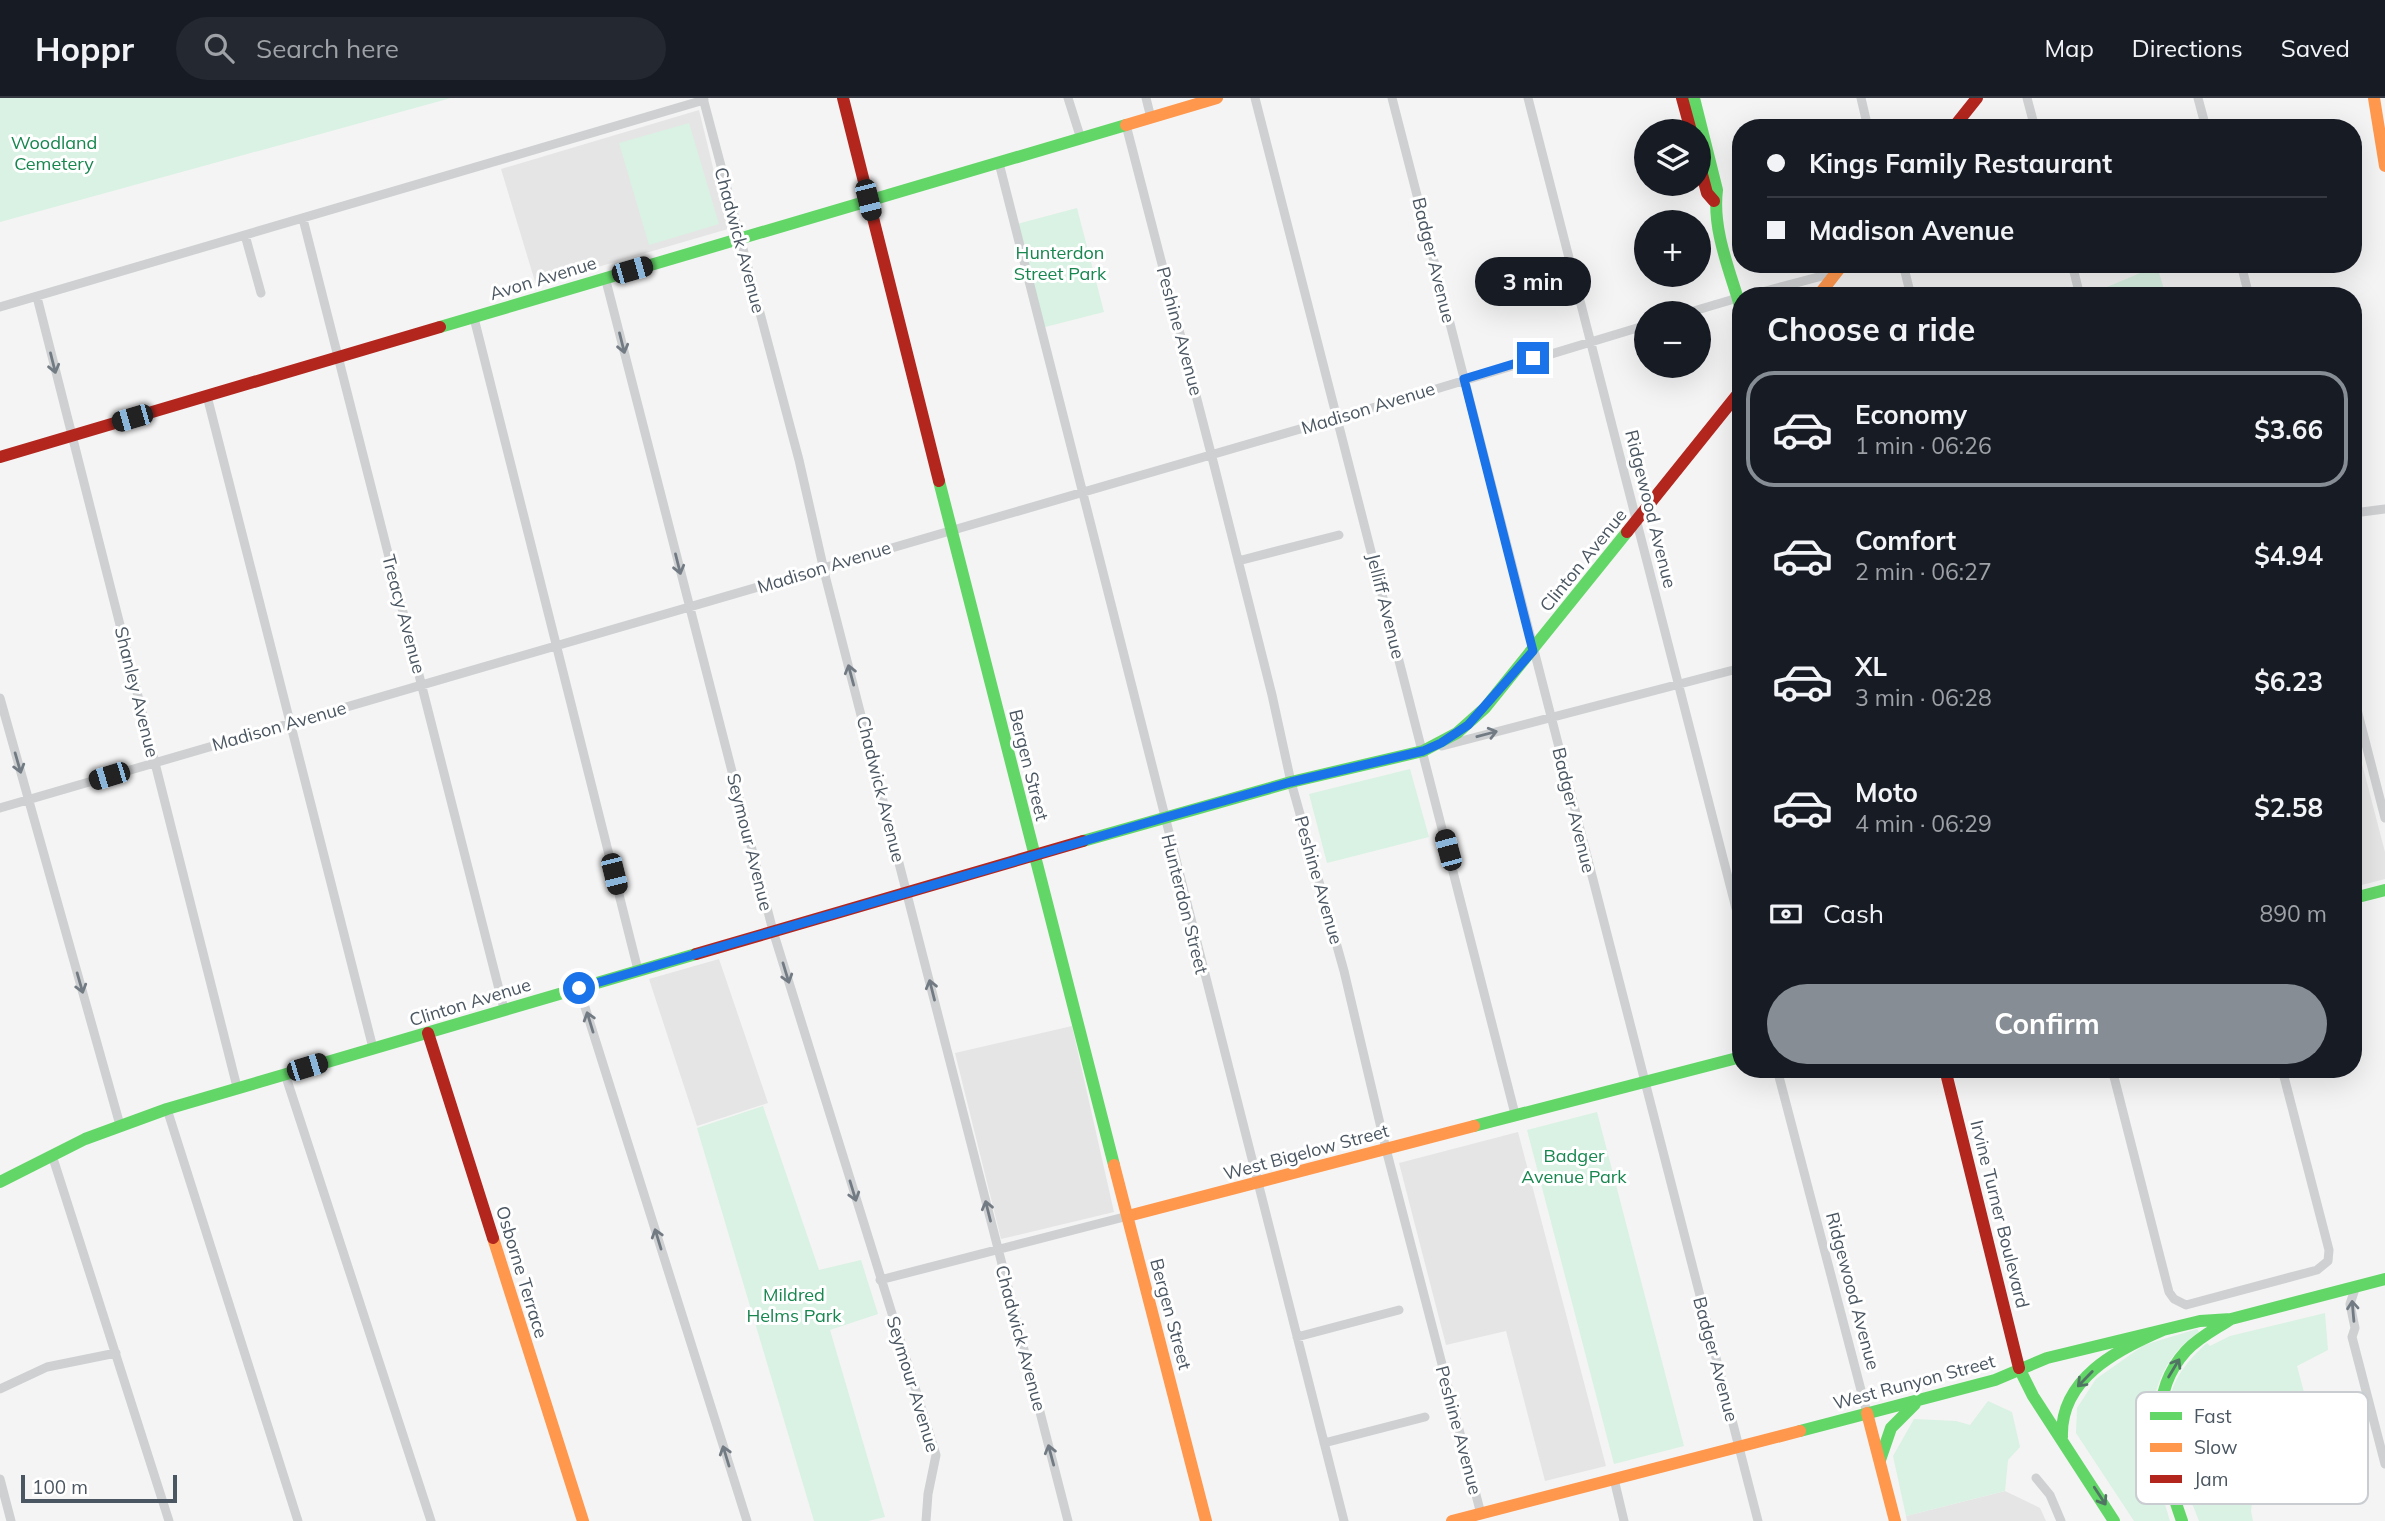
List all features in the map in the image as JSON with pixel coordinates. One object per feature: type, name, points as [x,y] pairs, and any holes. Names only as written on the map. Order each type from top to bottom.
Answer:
[{"type":"main road","name":"Bergen Street","points":[[844,98],[951,529],[1206,1521]]},
{"type":"main road","name":"Avon Avenue","points":[[0,457],[1217,98]]},
{"type":"main road","points":[[1682,98],[1688,119]]},
{"type":"main road","points":[[1694,98],[1717,190],[1714,201]]},
{"type":"main road","points":[[1960,119],[1977,98]]},
{"type":"main road","points":[[2374,98],[2382,132],[2385,166]]},
{"type":"main road","points":[[1710,196],[1714,201],[1732,265]]},
{"type":"main road","points":[[1825,287],[1836,273]]},
{"type":"main road","name":"Clinton Avenue","points":[[0,1182],[120,1125],[237,1087],[1163,818],[1291,782],[1423,751],[1441,743],[1468,725],[1533,651],[1732,401]]},
{"type":"main road","points":[[2362,896],[2385,890]]},
{"type":"main road","name":"Osborne Terrace","points":[[428,1033],[583,1521]]},
{"type":"main road","name":"West Bigelow Street","points":[[1128,1216],[1732,1059]]},
{"type":"main road","name":"Irvine Turner Boulevard","points":[[1947,1078],[2019,1368],[2029,1390],[2114,1521]]},
{"type":"main road","name":"West Runyon Street","points":[[1452,1521],[1995,1380],[2047,1358],[2208,1320],[2231,1319],[2385,1279]]},
{"type":"main road","points":[[2164,1392],[2166,1381],[2188,1348],[2231,1319]]},
{"type":"main road","points":[[2064,1442],[2061,1432],[2063,1411],[2083,1381],[2120,1350],[2163,1330]]},
{"type":"main road","points":[[1879,1464],[1890,1427],[1921,1399]]},
{"type":"main road","name":"Ridgewood Avenue","points":[[1867,1413],[1895,1521]]},
{"type":"main road","points":[[2176,1504],[2182,1521]]},
{"type":"main road","points":[[2185,1504],[2192,1521]]},
{"type":"street","points":[[1069,98],[1081,139]]},
{"type":"street","points":[[1146,98],[1151,118]]},
{"type":"street","name":"Jelliff Avenue","points":[[1255,98],[1515,1114]]},
{"type":"street","name":"Badger Avenue","points":[[1392,98],[1758,1521]]},
{"type":"street","name":"Ridgewood Avenue","points":[[1528,98],[1732,894]]},
{"type":"street","points":[[1861,98],[1866,119]]},
{"type":"street","points":[[2028,98],[2033,119]]},
{"type":"street","points":[[2198,98],[2204,119]]},
{"type":"street","points":[[0,307],[704,99]]},
{"type":"street","name":"Chadwick Avenue","points":[[704,99],[799,460],[823,568],[1068,1521]]},
{"type":"street","name":"Peshine Avenue","points":[[1126,125],[1212,454],[1291,782],[1344,971],[1386,1149],[1481,1514]]},
{"type":"street","name":"Hunterdon Street","points":[[999,163],[1163,818],[1344,1521]]},
{"type":"street","name":"Treacy Avenue","points":[[303,219],[504,1009]]},
{"type":"street","points":[[245,235],[261,293]]},
{"type":"street","points":[[1782,287],[1825,273]]},
{"type":"street","name":"Seymour Avenue","points":[[606,277],[773,931],[936,1455],[926,1521]]},
{"type":"street","name":"Shanley Avenue","points":[[37,297],[237,1087]]},
{"type":"street","points":[[1711,307],[1732,302]]},
{"type":"street","points":[[474,318],[638,970]]},
{"type":"street","name":"Madison Avenue","points":[[0,808],[1338,418],[1634,329]]},
{"type":"street","points":[[206,396],[373,1048]]},
{"type":"street","points":[[2362,512],[2385,509]]},
{"type":"street","points":[[1238,561],[1339,535]]},
{"type":"street","points":[[1423,751],[1732,670]]},
{"type":"street","points":[[0,698],[120,1125]]},
{"type":"street","points":[[2362,729],[2385,818]]},
{"type":"street","points":[[579,988],[747,1521]]},
{"type":"street","points":[[285,1074],[431,1521]]},
{"type":"street","name":"Ridgewood Avenue","points":[[1779,1078],[1867,1413]]},
{"type":"street","points":[[2114,1078],[2169,1292],[2174,1300],[2183,1304],[2317,1270],[2328,1261],[2329,1250],[2284,1078]]},
{"type":"street","points":[[167,1109],[298,1521]]},
{"type":"street","points":[[52,1155],[169,1521]]},
{"type":"street","name":"West Bigelow Street","points":[[880,1280],[1128,1216]]},
{"type":"street","points":[[2356,1286],[2350,1304],[2355,1328],[2352,1337],[2366,1392]]},
{"type":"street","points":[[1297,1337],[1399,1310]]},
{"type":"street","points":[[0,1390],[47,1367],[116,1353]]},
{"type":"street","points":[[2368,1399],[2385,1464]]},
{"type":"street","points":[[1324,1443],[1424,1417]]},
{"type":"street","points":[[2036,1478],[2050,1495],[2061,1521]]},
{"type":"street","points":[[0,1479],[11,1521]]},
{"type":"street","points":[[1614,1479],[1624,1521]]},
{"type":"shaded area","points":[[699,110],[728,229],[536,285],[501,169]]},
{"type":"shaded area","points":[[2362,764],[2385,852],[2385,879],[2362,885]]},
{"type":"shaded area","points":[[719,959],[768,1103],[697,1126],[649,979]]},
{"type":"shaded area","points":[[1072,1026],[1114,1212],[1001,1239],[955,1053]]},
{"type":"shaded area","points":[[1518,1132],[1606,1466],[1545,1481],[1506,1331],[1446,1345],[1399,1163]]},
{"type":"shaded area","points":[[2005,1491],[2040,1508],[2046,1521],[1907,1521],[1906,1516]]},
{"type":"green space","name":"Woodland Cemetery","points":[[0,98],[451,98],[0,222]]},
{"type":"green space","points":[[689,123],[719,224],[649,245],[619,143]]},
{"type":"green space","name":"Hunterdon Street Park","points":[[1077,208],[1104,312],[1045,327],[1017,224]]},
{"type":"green space","points":[[2140,273],[2159,273],[2163,287],[2107,287]]},
{"type":"green space","points":[[1410,769],[1429,837],[1327,863],[1309,794]]},
{"type":"green space","name":"Mildred Helms Park","points":[[763,1106],[819,1270],[861,1260],[878,1314],[830,1330],[885,1517],[868,1521],[814,1521],[697,1128]]},
{"type":"green space","name":"Badger Avenue Park","points":[[1597,1112],[1684,1446],[1614,1464],[1527,1130]]},
{"type":"green space","points":[[2325,1313],[2328,1350],[2297,1366],[2304,1392],[2172,1392],[2186,1364],[2207,1343],[2210,1346],[2230,1336]]},
{"type":"green space","points":[[2197,1329],[2199,1332],[2176,1353],[2165,1369],[2156,1392],[2136,1392],[2136,1504],[2165,1504],[2170,1521],[2134,1521],[2076,1433],[2077,1408],[2096,1379],[2144,1345]]},
{"type":"green space","points":[[1988,1401],[2012,1412],[2020,1447],[2008,1460],[2005,1491],[1906,1516],[1893,1456],[1914,1419],[1956,1421],[1970,1425]]},
{"type":"green space","points":[[2192,1504],[2252,1504],[2253,1521],[2199,1521]]},
{"type":"traffic: fast","points":[[1694,98],[1717,190],[1719,235],[1734,287]]},
{"type":"traffic: fast","points":[[440,327],[1126,125]]},
{"type":"traffic: fast","points":[[939,481],[1114,1165]]},
{"type":"traffic: fast","points":[[1083,841],[1291,782],[1423,751],[1457,733],[1485,708],[1627,532]]},
{"type":"traffic: fast","points":[[2362,896],[2385,890]]},
{"type":"traffic: fast","points":[[0,1182],[85,1139],[167,1109],[696,954]]},
{"type":"traffic: fast","points":[[1474,1126],[1732,1059]]},
{"type":"traffic: fast","points":[[1800,1431],[1995,1380],[2047,1358],[2200,1321],[2231,1319],[2385,1279]]},
{"type":"traffic: fast","points":[[2164,1392],[2172,1370],[2186,1351],[2202,1337],[2231,1319]]},
{"type":"traffic: fast","points":[[2062,1437],[2064,1417],[2070,1399],[2094,1369],[2127,1347],[2163,1330]]},
{"type":"traffic: fast","points":[[2019,1368],[2033,1396],[2114,1521]]},
{"type":"traffic: fast","points":[[1880,1460],[1891,1428],[1915,1404]]},
{"type":"traffic: fast","points":[[2176,1504],[2182,1521]]},
{"type":"traffic: slow","points":[[1126,125],[1217,98]]},
{"type":"traffic: slow","points":[[2374,98],[2385,166]]},
{"type":"traffic: slow","points":[[1825,287],[1836,273]]},
{"type":"traffic: slow","points":[[1128,1216],[1474,1126]]},
{"type":"traffic: slow","points":[[1114,1165],[1206,1521]]},
{"type":"traffic: slow","points":[[493,1238],[583,1521]]},
{"type":"traffic: slow","points":[[1867,1413],[1895,1521]]},
{"type":"traffic: slow","points":[[1452,1521],[1800,1431]]},
{"type":"traffic: jam","points":[[843,98],[939,481]]},
{"type":"traffic: jam","points":[[1682,98],[1688,119]]},
{"type":"traffic: jam","points":[[1960,119],[1977,98]]},
{"type":"traffic: jam","points":[[1710,196],[1714,201]]},
{"type":"traffic: jam","points":[[0,457],[440,327]]},
{"type":"traffic: jam","points":[[1627,532],[1732,401]]},
{"type":"traffic: jam","points":[[696,954],[1083,841]]},
{"type":"traffic: jam","points":[[428,1033],[493,1238]]},
{"type":"traffic: jam","points":[[1947,1078],[2019,1368]]},
{"type":"route","points":[[579,988],[1291,782],[1423,751],[1458,732],[1478,716],[1533,651],[1464,379],[1533,358]]}]
